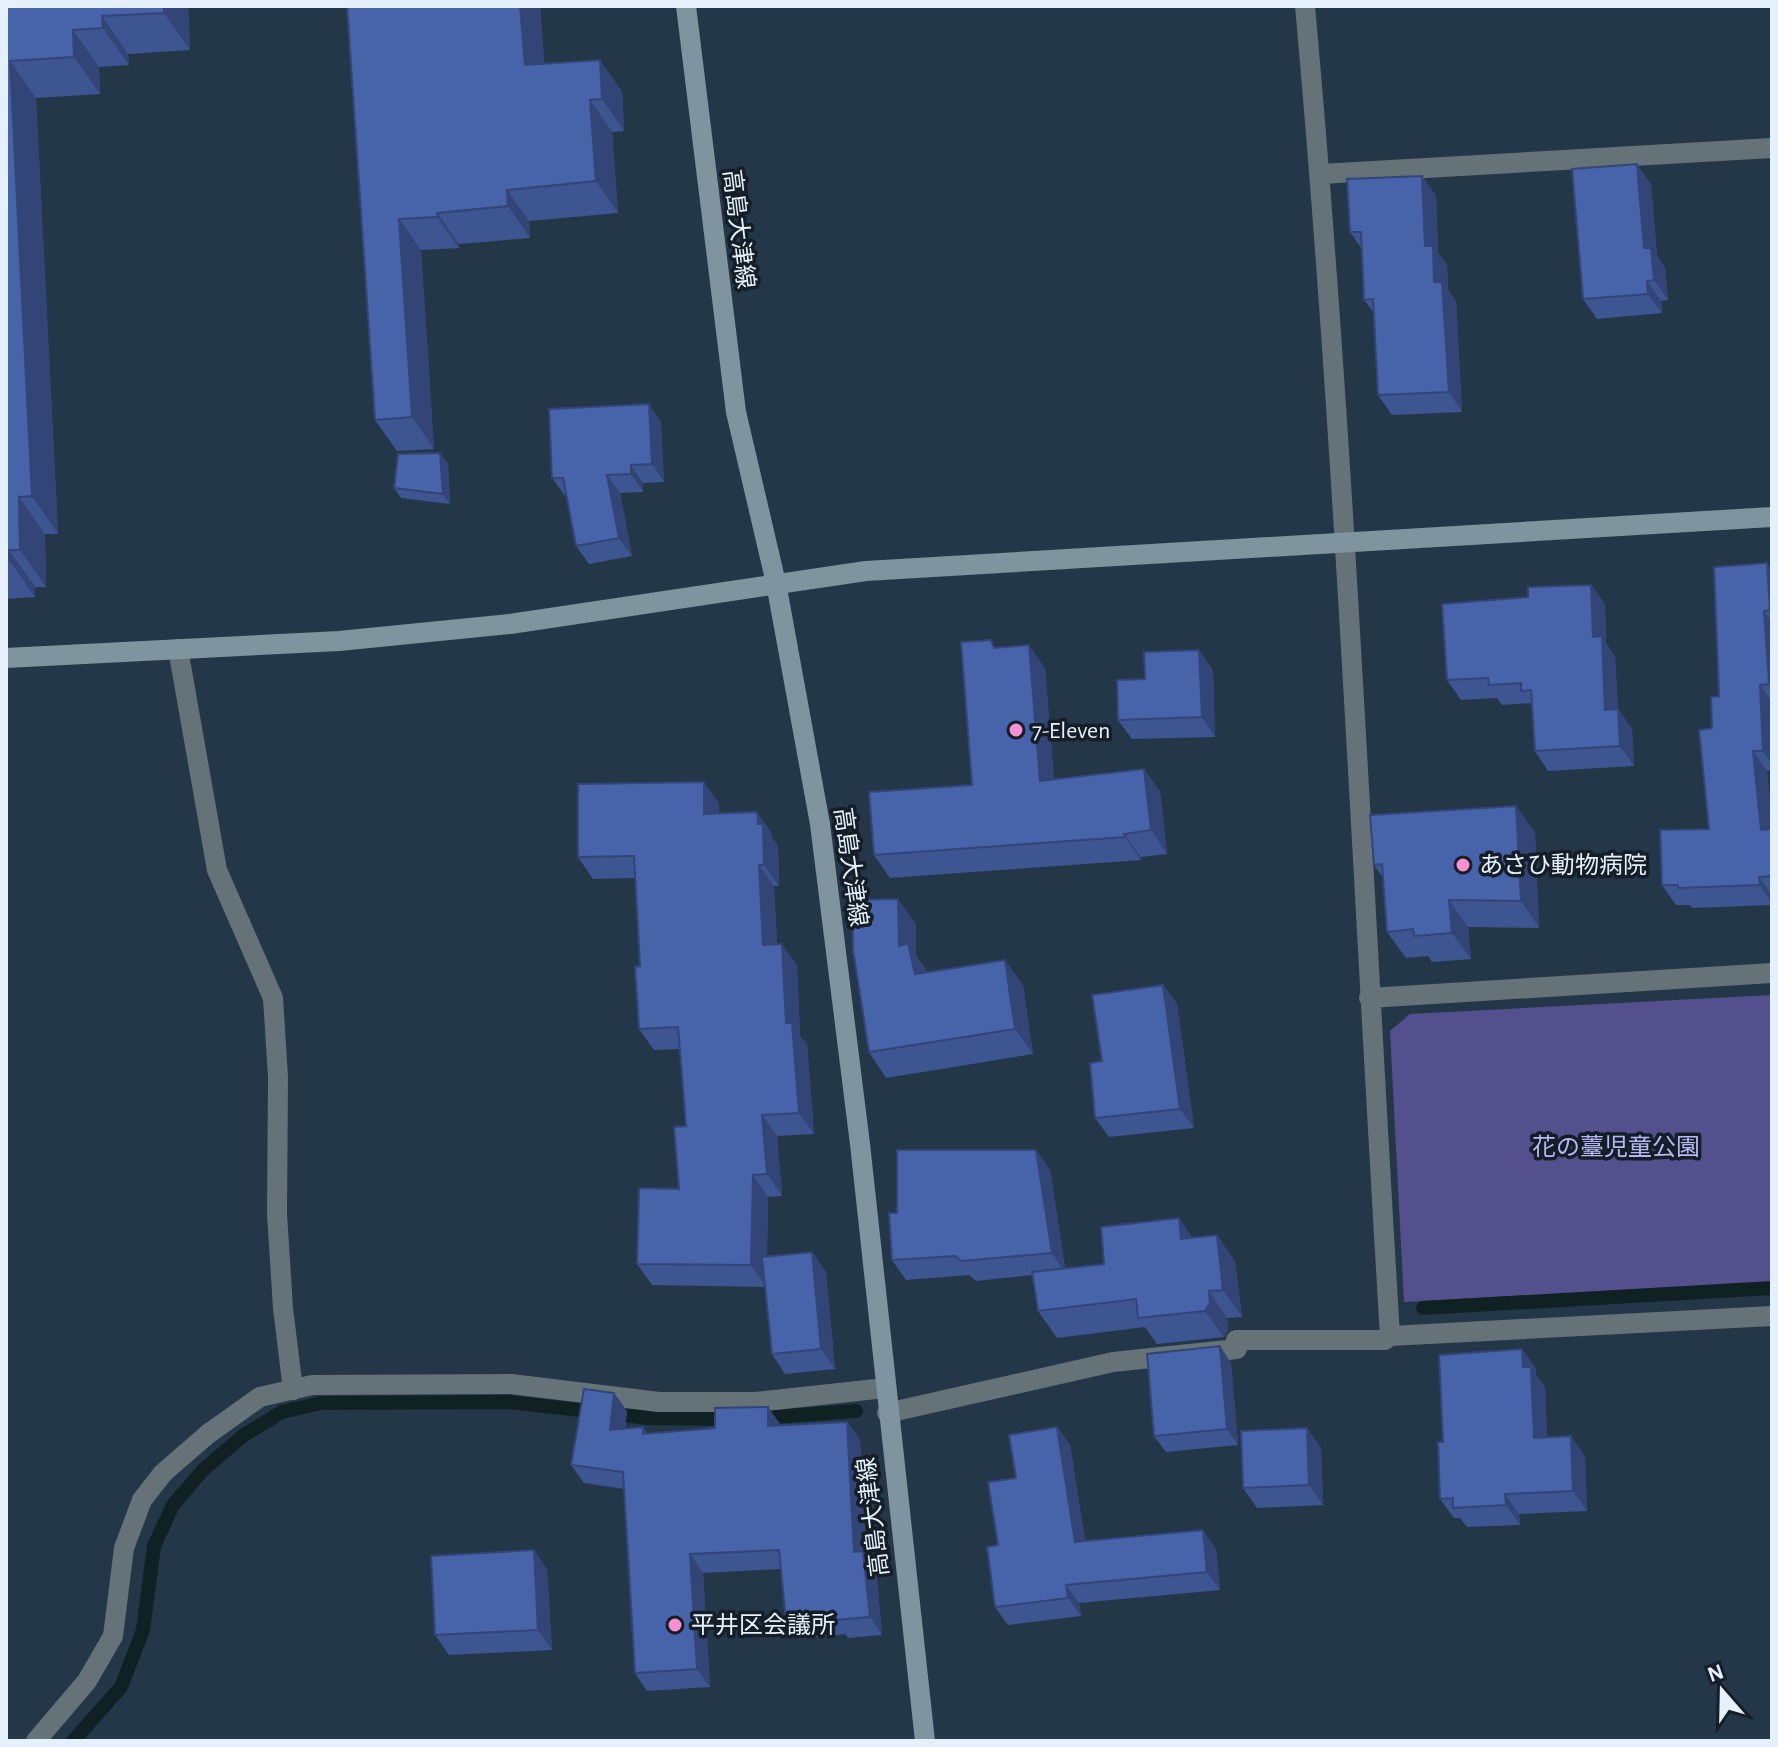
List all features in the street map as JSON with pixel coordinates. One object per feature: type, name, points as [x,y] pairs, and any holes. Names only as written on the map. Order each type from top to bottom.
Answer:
[{"type":"street","name":"高島大津線","points":[[686,6],[736,412],[776,583],[820,824],[860,1144],[925,1741]]},
{"type":"street","points":[[1305,6],[1321,174],[1390,1336]]},
{"type":"street","points":[[1321,174],[1772,148]]},
{"type":"street","points":[[6,658],[339,641],[510,624],[866,571],[1772,517]]},
{"type":"street","points":[[178,649],[217,870],[273,998],[278,1077],[277,1214],[283,1308],[293,1390]]},
{"type":"street","points":[[1369,998],[1772,973]]},
{"type":"street","points":[[887,1413],[1113,1362],[1237,1349],[1236,1340],[1385,1340],[1390,1336],[1772,1316]]},
{"type":"street","points":[[36,1741],[87,1681],[113,1636],[124,1548],[142,1500],[163,1473],[208,1434],[260,1397],[312,1385],[511,1384],[659,1402],[756,1402],[885,1388]]},
{"type":"green space","name":"花の薹児童公園","points":[[1772,995],[1772,1282],[1404,1302],[1390,1031],[1410,1014]]},
{"type":"building","points":[[6,6],[164,6],[164,13],[102,16],[103,28],[73,30],[74,57],[10,61],[32,496],[19,497],[20,550],[9,550],[9,560],[6,560]]},
{"type":"building","points":[[347,6],[520,6],[525,65],[600,60],[602,99],[590,100],[596,181],[507,190],[508,206],[437,213],[437,217],[399,219],[412,417],[375,420]]},
{"type":"building","points":[[1637,164],[1644,248],[1651,248],[1654,280],[1647,281],[1648,294],[1583,299],[1572,169]]},
{"type":"building","points":[[1422,176],[1425,246],[1433,246],[1434,282],[1442,282],[1449,392],[1378,395],[1373,299],[1364,300],[1361,232],[1350,232],[1347,179]]},
{"type":"building","points":[[649,404],[652,464],[631,465],[631,474],[607,475],[619,538],[576,546],[563,478],[552,478],[549,409]]},
{"type":"building","points":[[440,453],[443,494],[394,488],[398,454]]},
{"type":"building","points":[[1767,563],[1770,610],[1764,611],[1769,684],[1760,685],[1763,751],[1753,751],[1761,830],[1772,829],[1772,876],[1759,877],[1760,885],[1678,888],[1678,885],[1662,885],[1660,830],[1709,829],[1699,730],[1712,728],[1711,697],[1719,696],[1714,567]]},
{"type":"building","points":[[1591,585],[1593,637],[1602,636],[1605,710],[1618,709],[1620,746],[1535,751],[1531,690],[1521,691],[1521,683],[1489,685],[1488,678],[1447,680],[1442,604],[1528,597],[1528,587]]},
{"type":"building","points":[[991,640],[994,648],[1029,645],[1040,781],[1144,769],[1151,830],[1124,834],[1125,837],[874,855],[869,792],[972,785],[961,642]]},
{"type":"building","points":[[1199,650],[1202,717],[1118,720],[1117,680],[1145,679],[1144,652]]},
{"type":"building","points":[[704,782],[704,814],[757,812],[758,824],[763,824],[764,865],[759,865],[763,945],[782,944],[786,1023],[792,1023],[799,1113],[762,1115],[767,1174],[753,1175],[751,1265],[637,1264],[639,1188],[679,1189],[674,1127],[686,1126],[678,1027],[639,1029],[635,967],[640,966],[634,856],[578,857],[578,784]]},
{"type":"building","points":[[1516,806],[1521,901],[1449,900],[1452,933],[1414,936],[1413,929],[1387,932],[1382,864],[1374,865],[1370,815]]},
{"type":"building","points":[[898,899],[899,946],[908,943],[915,974],[1005,960],[1015,1029],[869,1052],[853,950],[852,900]]},
{"type":"building","points":[[1163,985],[1180,1109],[1095,1118],[1090,1063],[1102,1061],[1092,995]]},
{"type":"building","points":[[897,1150],[1036,1150],[1052,1253],[962,1261],[955,1256],[892,1260],[889,1213],[897,1213]]},
{"type":"building","points":[[1179,1218],[1181,1239],[1217,1235],[1223,1290],[1209,1291],[1210,1303],[1205,1311],[1138,1318],[1136,1299],[1038,1311],[1032,1272],[1104,1264],[1101,1227]]},
{"type":"building","points":[[812,1252],[821,1349],[772,1354],[762,1257]]},
{"type":"building","points":[[1220,1346],[1227,1429],[1154,1436],[1147,1354]]},
{"type":"building","points":[[1522,1349],[1523,1367],[1531,1367],[1534,1438],[1571,1436],[1573,1491],[1505,1494],[1506,1505],[1453,1508],[1453,1498],[1440,1499],[1438,1442],[1443,1442],[1439,1355]]},
{"type":"building","points":[[584,1389],[614,1393],[610,1430],[643,1427],[643,1434],[715,1428],[715,1408],[768,1407],[768,1426],[847,1422],[854,1552],[863,1551],[870,1617],[835,1620],[835,1616],[786,1621],[779,1550],[690,1554],[697,1669],[635,1673],[623,1472],[571,1465]]},
{"type":"building","points":[[1057,1427],[1075,1542],[1203,1530],[1207,1572],[1066,1585],[1068,1598],[995,1607],[987,1547],[998,1545],[988,1482],[1016,1478],[1009,1435]]},
{"type":"building","points":[[1307,1428],[1309,1485],[1243,1488],[1241,1431]]},
{"type":"building","points":[[534,1550],[538,1630],[435,1635],[431,1556]]},
{"type":"waterway","points":[[1423,1308],[1772,1288]]},
{"type":"waterway","points":[[73,1741],[121,1687],[143,1630],[154,1546],[173,1505],[203,1470],[244,1435],[282,1412],[321,1403],[509,1402],[649,1418],[732,1419]]},
{"type":"waterway","points":[[757,1418],[856,1411]]},
{"type":"place","name":"7-Eleven","points":[[1016,730]]},
{"type":"place","name":"あさひ動物病院","points":[[1463,865]]},
{"type":"place","name":"平井区会議所","points":[[675,1625]]}]
